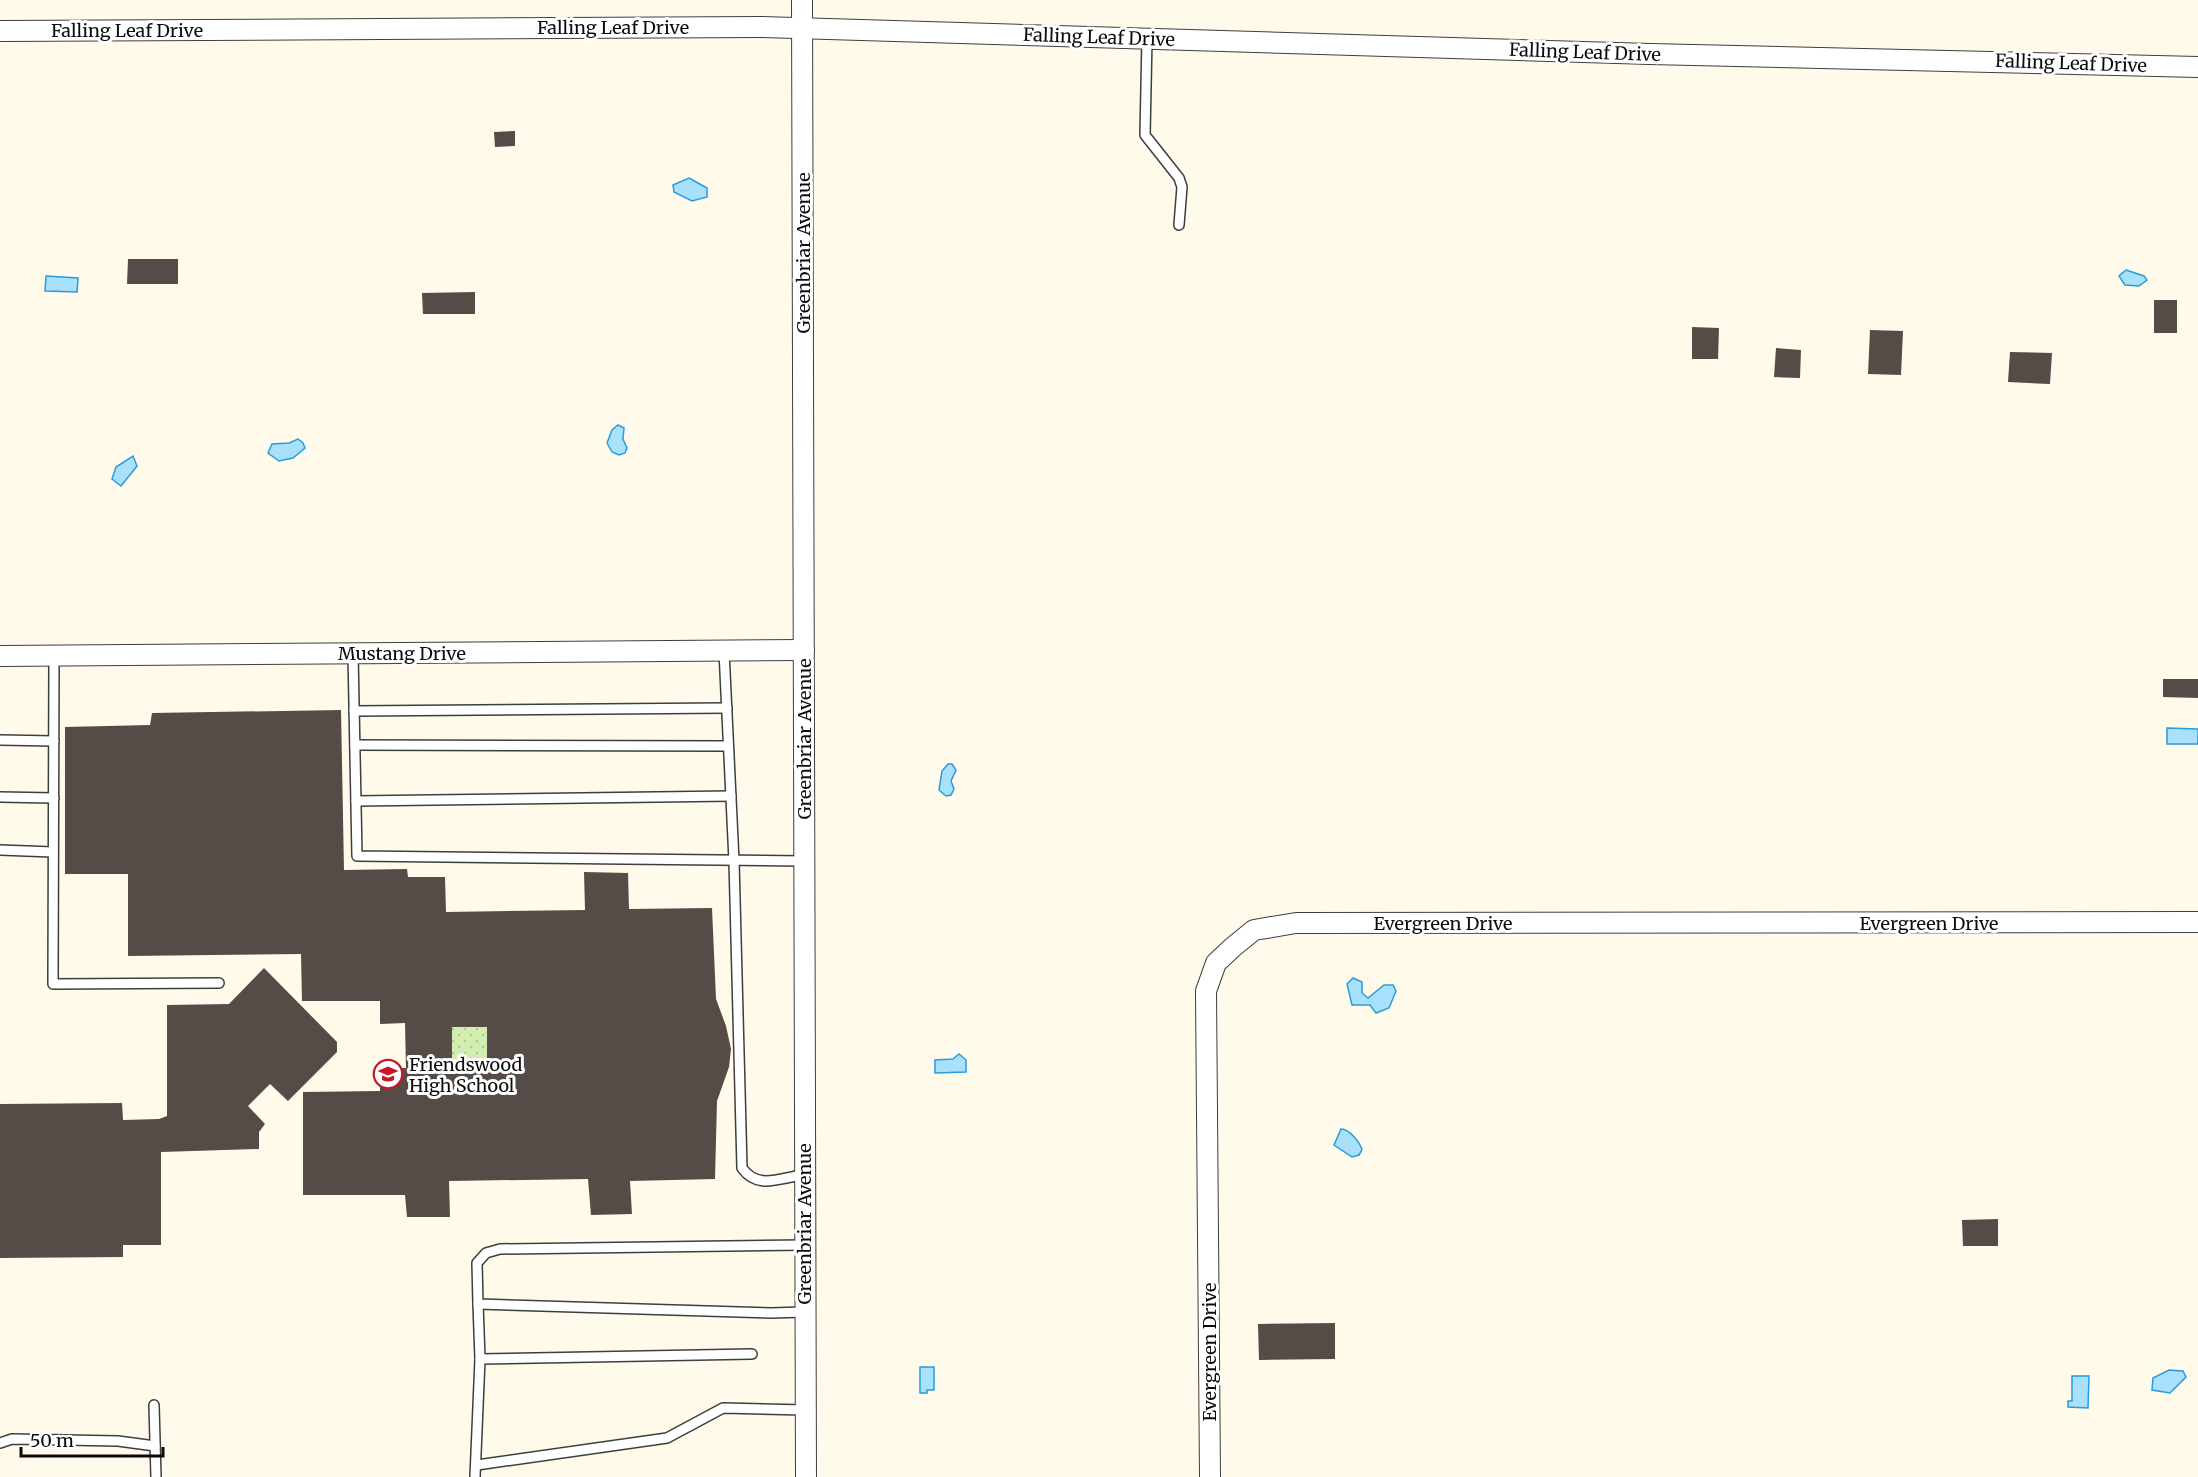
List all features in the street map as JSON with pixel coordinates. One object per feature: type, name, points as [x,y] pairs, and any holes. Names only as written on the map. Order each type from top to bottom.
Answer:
[{"type":"street","name":"Greenbriar Avenue","points":[[802,0],[803,1175],[806,1477]]},
{"type":"street","name":"Falling Leaf Drive","points":[[0,31],[802,28],[2198,67]]},
{"type":"street","name":"Mustang Drive","points":[[0,656],[804,650]]},
{"type":"street","name":"Evergreen Drive","points":[[1210,1477],[1206,991],[1216,963],[1254,930],[1296,923],[2198,922]]},
{"type":"lane","points":[[1147,38],[1145,135],[1179,178],[1182,187],[1179,225]]},
{"type":"lane","points":[[724,651],[734,861],[742,1168],[749,1178],[757,1182],[803,1175]]},
{"type":"lane","points":[[352,653],[357,856],[804,861]]},
{"type":"lane","points":[[54,655],[53,984],[219,982]]},
{"type":"lane","points":[[354,711],[727,708]]},
{"type":"lane","points":[[0,740],[54,741]]},
{"type":"lane","points":[[355,745],[728,746]]},
{"type":"lane","points":[[0,796],[54,798]]},
{"type":"lane","points":[[356,801],[731,796]]},
{"type":"lane","points":[[0,850],[53,852]]},
{"type":"lane","points":[[475,1477],[480,1359],[477,1263],[486,1253],[500,1250],[804,1245]]},
{"type":"lane","points":[[478,1304],[771,1313],[804,1312]]},
{"type":"lane","points":[[480,1359],[752,1354]]},
{"type":"lane","points":[[154,1405],[156,1477]]},
{"type":"lane","points":[[477,1465],[667,1438],[723,1408],[805,1410]]},
{"type":"lane","points":[[0,1443],[12,1439],[106,1440],[155,1446]]},
{"type":"green space","points":[[452,1027],[487,1027],[487,1063],[452,1063]]},
{"type":"water","points":[[689,178],[707,188],[707,197],[692,201],[674,192],[673,185]]},
{"type":"water","points":[[2126,270],[2144,276],[2147,280],[2139,286],[2125,285],[2119,276]]},
{"type":"water","points":[[46,276],[78,278],[77,292],[45,291]]},
{"type":"water","points":[[618,425],[624,428],[623,439],[627,448],[625,453],[619,455],[612,452],[607,443],[612,430]]},
{"type":"water","points":[[298,439],[305,448],[293,458],[279,461],[268,453],[272,444],[289,443]]},
{"type":"water","points":[[133,456],[137,466],[121,486],[112,479],[116,467]]},
{"type":"water","points":[[2167,728],[2198,729],[2198,744],[2167,744]]},
{"type":"water","points":[[948,764],[952,764],[956,770],[951,781],[954,789],[951,795],[946,796],[939,790],[942,771]]},
{"type":"water","points":[[1353,978],[1362,982],[1362,993],[1368,998],[1384,985],[1393,985],[1396,991],[1389,1008],[1376,1013],[1370,1005],[1352,1005],[1347,984]]},
{"type":"water","points":[[959,1054],[966,1060],[966,1072],[935,1073],[935,1060],[953,1059]]},
{"type":"water","points":[[1341,1129],[1357,1140],[1362,1150],[1359,1155],[1352,1157],[1334,1145]]},
{"type":"water","points":[[920,1367],[934,1367],[934,1390],[927,1390],[927,1393],[920,1393]]},
{"type":"water","points":[[2169,1370],[2183,1371],[2186,1377],[2170,1393],[2152,1390],[2153,1378]]},
{"type":"water","points":[[2072,1376],[2089,1376],[2088,1408],[2068,1407],[2068,1401],[2072,1401]]},
{"type":"building","points":[[515,131],[515,146],[495,147],[494,132]]},
{"type":"building","points":[[128,259],[178,259],[178,284],[127,284]]},
{"type":"building","points":[[475,292],[475,314],[423,314],[422,293]]},
{"type":"building","points":[[2154,300],[2177,300],[2177,333],[2154,333]]},
{"type":"building","points":[[1692,327],[1719,328],[1718,359],[1692,359]]},
{"type":"building","points":[[1870,330],[1903,331],[1901,375],[1868,374]]},
{"type":"building","points":[[1776,348],[1801,350],[1800,378],[1774,377]]},
{"type":"building","points":[[2010,352],[2052,353],[2050,384],[2008,382]]},
{"type":"building","points":[[2163,679],[2198,679],[2198,698],[2163,697]]},
{"type":"building","points":[[341,710],[344,870],[407,869],[408,877],[445,877],[446,912],[585,910],[584,872],[628,873],[629,909],[712,908],[716,999],[726,1026],[731,1049],[729,1067],[717,1101],[715,1179],[630,1181],[632,1214],[591,1215],[588,1179],[449,1181],[450,1217],[407,1217],[405,1195],[303,1195],[303,1092],[380,1091],[380,1068],[406,1068],[405,1023],[380,1024],[380,1001],[302,1001],[301,954],[128,956],[128,874],[65,874],[65,727],[150,725],[152,713]],"holes":[[[452,1027],[487,1027],[487,1063],[452,1063]]]},
{"type":"building","points":[[264,968],[337,1042],[337,1052],[288,1101],[270,1084],[248,1106],[265,1124],[259,1132],[259,1149],[161,1152],[161,1245],[123,1245],[123,1257],[0,1258],[0,1104],[122,1103],[123,1120],[159,1119],[167,1116],[167,1005],[229,1004]]},
{"type":"building","points":[[1998,1219],[1998,1246],[1963,1246],[1962,1220]]},
{"type":"building","points":[[1335,1323],[1335,1359],[1259,1360],[1258,1324]]},
{"type":"place","name":"Friendswood High School","points":[[388,1074]]}]
